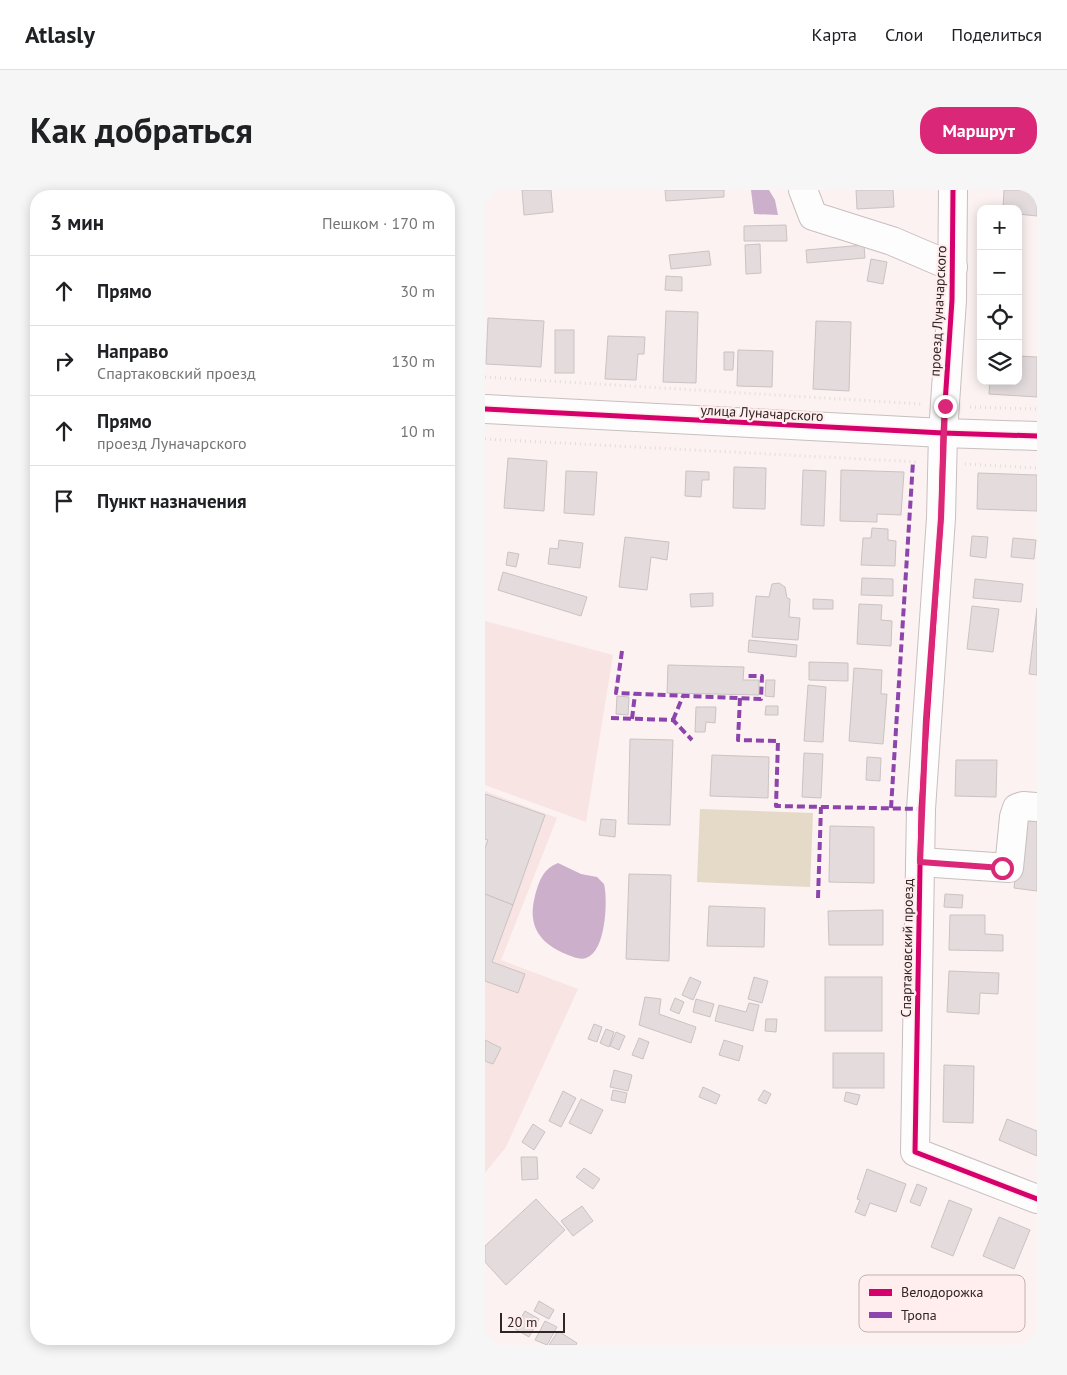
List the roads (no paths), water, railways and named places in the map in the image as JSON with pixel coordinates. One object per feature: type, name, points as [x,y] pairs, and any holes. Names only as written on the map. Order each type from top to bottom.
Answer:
[{"type":"street","points":[[803,190],[813,216],[892,241],[953,267]]},
{"type":"street","name":"проезд Луначарского","points":[[943,433],[953,267],[953,190]]},
{"type":"street","name":"улица Луначарского","points":[[485,409],[943,433],[1037,436]]},
{"type":"street","name":"Спартаковский проезд","points":[[943,433],[944,463],[926,719],[920,862],[915,1152],[1037,1199]]},
{"type":"street","points":[[920,862],[1009,868],[1013,817],[1017,808],[1023,806],[1037,807]]}]
